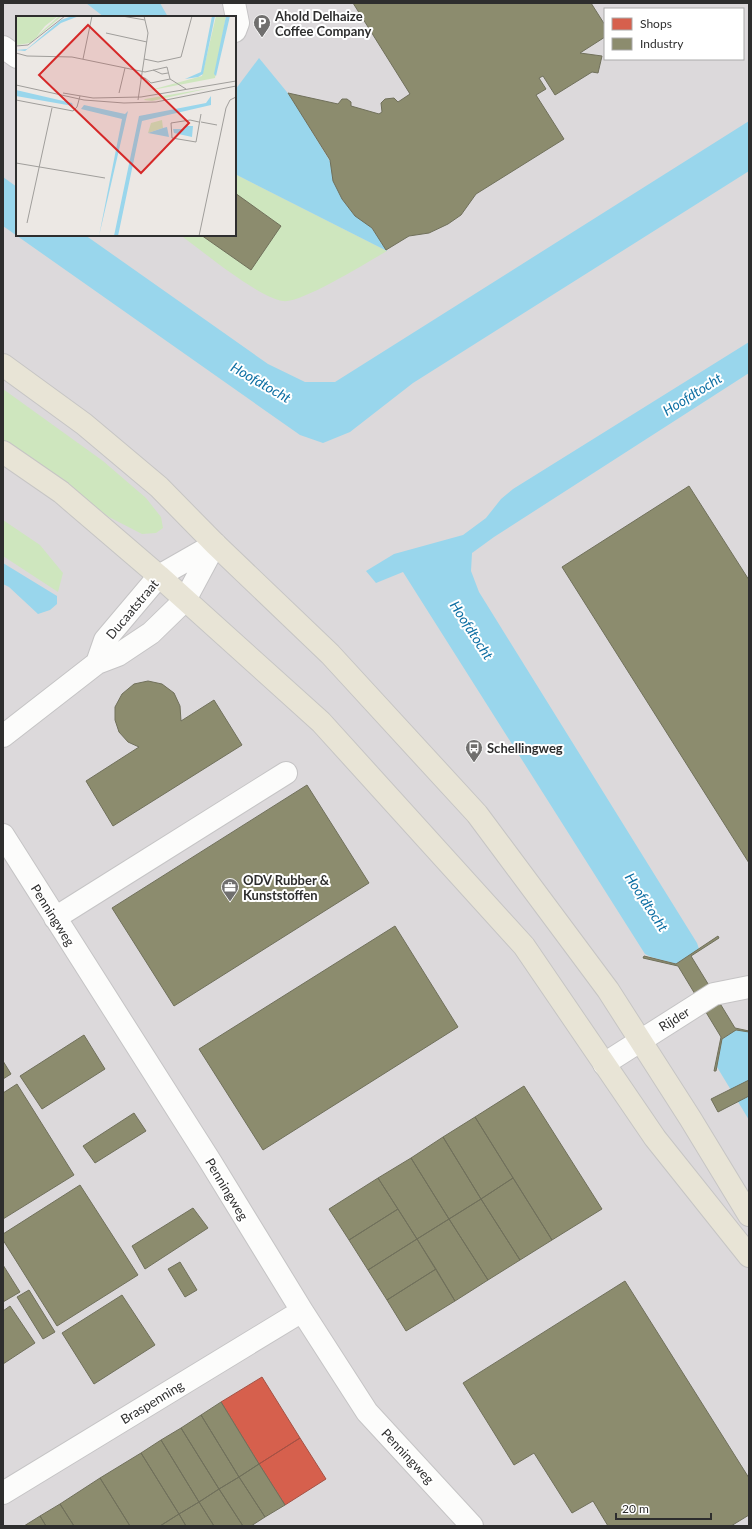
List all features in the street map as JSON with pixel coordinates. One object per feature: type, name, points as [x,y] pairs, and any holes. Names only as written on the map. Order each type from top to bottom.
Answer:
[{"type":"main road","points":[[3,365],[84,424],[160,487],[215,544],[330,654],[477,814],[608,990],[641,1040],[749,1215]]},
{"type":"main road","points":[[3,452],[60,492],[159,576],[321,722],[518,940],[655,1138],[749,1256]]},
{"type":"street","points":[[234,3],[238,23],[236,28]]},
{"type":"street","points":[[3,48],[16,56]]},
{"type":"street","name":"Ducaatstraat","points":[[97,663],[105,640],[159,576],[215,544]]},
{"type":"street","name":"Ducaatstraat","points":[[7,726],[97,663],[118,655],[151,633],[186,600],[215,544]]},
{"type":"street","points":[[55,918],[286,773]]},
{"type":"street","name":"Penningweg","points":[[3,835],[210,1161],[302,1312],[367,1412],[472,1526]]},
{"type":"street","name":"Rijder","points":[[604,1064],[714,994],[749,987]]},
{"type":"street","name":"Braspenning","points":[[3,1493],[302,1312]]},
{"type":"shaded area","points":[[3,3],[749,3],[749,1526],[3,1526]]},
{"type":"green space","points":[[236,175],[387,251],[319,289],[292,300],[283,301],[272,298],[260,292],[232,274],[183,237],[236,236]]},
{"type":"green space","points":[[3,389],[103,461],[146,498],[161,517],[163,528],[156,533],[142,534],[109,517],[3,443]]},
{"type":"green space","points":[[3,520],[40,545],[63,573],[58,592],[3,556]]},
{"type":"water","points":[[86,3],[160,3],[167,16],[103,16]]},
{"type":"water","points":[[259,58],[291,97],[331,163],[342,199],[354,214],[371,227],[387,251],[236,175],[236,89]]},
{"type":"water","name":"Hoofdtocht","points":[[749,121],[749,171],[413,383],[350,432],[323,443],[300,435],[17,236],[86,236],[268,364],[305,382],[335,382]]},
{"type":"water","points":[[3,177],[16,186],[16,235],[3,226]]},
{"type":"water","name":"Hoofdtocht","points":[[749,342],[749,373],[494,537],[472,553],[471,571],[479,592],[697,943],[699,949],[676,964],[645,954],[403,572],[376,583],[366,571],[394,554],[463,535],[486,518],[501,499],[513,489]]},
{"type":"water","points":[[3,563],[57,596],[57,604],[50,610],[38,614],[9,587],[3,584]]},
{"type":"water","points":[[736,1030],[749,1032],[749,1120],[717,1067],[722,1039]]},
{"type":"building: Shops","points":[[262,1377],[300,1438],[259,1464],[221,1402]]},
{"type":"building: Shops","points":[[300,1438],[326,1479],[285,1505],[259,1464]]},
{"type":"building: Industry","points":[[353,3],[591,3],[604,23],[604,38],[580,53],[602,56],[598,73],[592,72],[555,95],[543,76],[539,78],[546,89],[536,95],[564,139],[476,194],[461,215],[448,224],[429,233],[409,236],[386,250],[372,228],[355,216],[342,199],[333,181],[330,160],[288,93],[338,104],[342,99],[347,99],[351,102],[351,106],[379,114],[382,112],[381,103],[385,99],[394,98],[398,102],[410,94]]},
{"type":"building: Industry","points":[[236,194],[281,226],[251,270],[202,236],[236,236]]},
{"type":"building: Industry","points":[[689,486],[749,580],[749,863],[562,567]]},
{"type":"building: Industry","points":[[148,681],[162,684],[174,693],[180,706],[181,721],[214,700],[242,745],[113,826],[86,781],[139,747],[128,742],[119,732],[115,720],[115,707],[122,694],[134,684]]},
{"type":"building: Industry","points":[[307,785],[369,883],[174,1006],[112,908]]},
{"type":"building: Industry","points":[[395,926],[458,1027],[263,1150],[199,1049]]},
{"type":"building: Industry","points":[[718,936],[719,938],[691,956],[735,1028],[749,1032],[736,1030],[722,1039],[716,1071],[714,1071],[721,1037],[678,966],[643,958],[644,956],[676,964]]},
{"type":"building: Industry","points":[[84,1035],[105,1069],[42,1109],[20,1076]]},
{"type":"building: Industry","points":[[3,1061],[11,1074],[3,1079]]},
{"type":"building: Industry","points":[[749,1080],[749,1096],[718,1112],[711,1099]]},
{"type":"building: Industry","points":[[17,1084],[74,1175],[3,1219],[3,1093]]},
{"type":"building: Industry","points":[[524,1086],[602,1209],[552,1240],[475,1117]]},
{"type":"building: Industry","points":[[134,1113],[146,1131],[95,1163],[83,1146]]},
{"type":"building: Industry","points":[[475,1117],[513,1178],[481,1199],[443,1137]]},
{"type":"building: Industry","points":[[443,1137],[481,1199],[449,1219],[411,1158]]},
{"type":"building: Industry","points":[[411,1158],[449,1219],[417,1239],[378,1178]]},
{"type":"building: Industry","points":[[378,1178],[398,1209],[349,1240],[329,1209]]},
{"type":"building: Industry","points":[[513,1178],[552,1240],[520,1260],[481,1199]]},
{"type":"building: Industry","points":[[80,1185],[138,1275],[57,1326],[3,1240],[3,1234]]},
{"type":"building: Industry","points":[[481,1199],[520,1260],[488,1280],[449,1219]]},
{"type":"building: Industry","points":[[193,1208],[208,1228],[145,1269],[132,1246]]},
{"type":"building: Industry","points":[[398,1209],[417,1239],[368,1270],[349,1240]]},
{"type":"building: Industry","points":[[449,1219],[488,1280],[455,1301],[417,1239]]},
{"type":"building: Industry","points":[[417,1239],[436,1269],[387,1300],[368,1270]]},
{"type":"building: Industry","points":[[180,1262],[197,1290],[185,1297],[168,1269]]},
{"type":"building: Industry","points":[[3,1265],[20,1292],[3,1302]]},
{"type":"building: Industry","points":[[436,1269],[455,1301],[406,1331],[387,1300]]},
{"type":"building: Industry","points":[[625,1281],[749,1478],[749,1515],[731,1526],[608,1526],[593,1501],[572,1513],[534,1453],[514,1465],[463,1383]]},
{"type":"building: Industry","points":[[29,1290],[55,1332],[43,1339],[17,1297]]},
{"type":"building: Industry","points":[[122,1295],[155,1345],[94,1384],[62,1333]]},
{"type":"building: Industry","points":[[10,1306],[35,1343],[3,1364],[3,1311]]},
{"type":"building: Industry","points":[[221,1402],[259,1464],[239,1477],[201,1415]]},
{"type":"building: Industry","points":[[201,1415],[239,1477],[219,1489],[181,1428]]},
{"type":"building: Industry","points":[[181,1428],[219,1489],[199,1502],[161,1440]]},
{"type":"building: Industry","points":[[161,1440],[199,1502],[179,1514],[141,1453]]},
{"type":"building: Industry","points":[[141,1453],[179,1514],[160,1526],[130,1526],[100,1478]]},
{"type":"building: Industry","points":[[259,1464],[285,1505],[265,1517],[239,1477]]},
{"type":"building: Industry","points":[[239,1477],[265,1517],[251,1526],[243,1526],[219,1489]]},
{"type":"building: Industry","points":[[100,1478],[130,1526],[74,1526],[60,1504]]},
{"type":"building: Industry","points":[[219,1489],[243,1526],[214,1526],[199,1502]]},
{"type":"building: Industry","points":[[199,1502],[214,1526],[186,1526],[179,1514]]},
{"type":"building: Industry","points":[[60,1504],[74,1526],[46,1526],[40,1516]]},
{"type":"building: Industry","points":[[179,1514],[186,1526],[160,1526]]},
{"type":"building: Industry","points":[[40,1516],[46,1526],[24,1526]]},
{"type":"place","name":"Ahold Delhaize Coffee Company","points":[[262,38]]},
{"type":"place","name":"Schellingweg","points":[[474,763]]},
{"type":"place","name":"ODV Rubber & Kunststoffen","points":[[230,902]]}]
